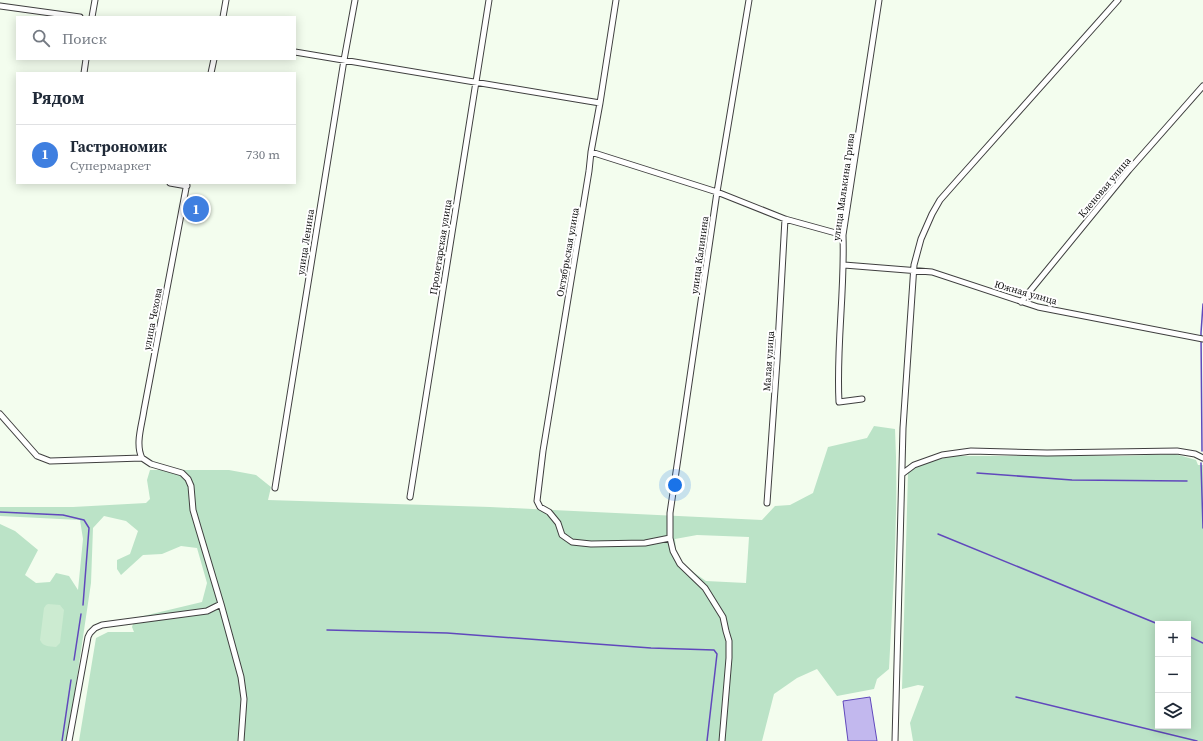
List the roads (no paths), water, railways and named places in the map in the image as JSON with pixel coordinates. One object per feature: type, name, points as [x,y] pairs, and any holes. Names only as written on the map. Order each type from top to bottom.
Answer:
[{"type":"street","points":[[92,16],[96,0]]},
{"type":"street","points":[[223,16],[226,0]]},
{"type":"street","name":"улица Ленина","points":[[275,488],[344,60],[356,0]]},
{"type":"street","name":"Пролетарская улица","points":[[410,497],[489,0]]},
{"type":"street","name":"Октябрьская улица","points":[[616,0],[541,465],[537,501],[540,507],[549,512],[558,523],[562,535],[572,542],[591,544],[645,543],[670,538]]},
{"type":"street","name":"улица Калинина","points":[[722,741],[729,641],[723,617],[705,588],[680,564],[673,551],[670,538],[670,513],[717,192],[749,0]]},
{"type":"street","name":"улица Малькина Грива","points":[[862,399],[839,402],[838,377],[844,265],[843,235],[880,0]]},
{"type":"street","points":[[894,741],[904,406],[914,270],[921,238],[940,200],[1118,0]]},
{"type":"street","points":[[0,6],[73,16]]},
{"type":"street","points":[[296,52],[600,103]]},
{"type":"street","points":[[84,72],[86,60]]},
{"type":"street","points":[[211,72],[214,60]]},
{"type":"street","name":"Кленовая улица","points":[[1021,302],[1129,170],[1203,86]]},
{"type":"street","points":[[591,152],[717,192],[785,219],[843,235]]},
{"type":"street","name":"улица Чехова","points":[[142,458],[139,453],[142,424],[187,184]]},
{"type":"street","name":"Малая улица","points":[[767,503],[785,219]]},
{"type":"street","name":"Южная улица","points":[[844,265],[932,272],[1038,307],[1203,338]]},
{"type":"street","points":[[0,414],[37,456],[50,461],[142,458],[150,464],[182,473],[188,479],[191,486],[193,510],[241,677],[244,699],[241,741]]},
{"type":"street","points":[[902,474],[914,465],[942,455],[971,451],[1047,453],[1176,451],[1195,454],[1203,458]]},
{"type":"street","points":[[69,741],[88,637],[95,628],[110,623],[139,621],[207,611],[221,604]]},
{"type":"waterway","points":[[1202,451],[1201,333],[1203,304]]},
{"type":"waterway","points":[[1201,463],[1203,528]]},
{"type":"waterway","points":[[977,473],[1072,480],[1187,481]]},
{"type":"waterway","points":[[0,512],[63,515],[84,520],[89,528],[83,605]]},
{"type":"waterway","points":[[938,534],[1155,623]]},
{"type":"waterway","points":[[74,660],[81,614]]},
{"type":"waterway","points":[[327,630],[447,633],[651,648],[714,650],[717,654],[707,741]]},
{"type":"waterway","points":[[1191,637],[1203,643]]},
{"type":"waterway","points":[[62,741],[71,680]]},
{"type":"waterway","points":[[1016,697],[1197,741]]},
{"type":"place","name":"Гастрономик","points":[[196,209]]}]
